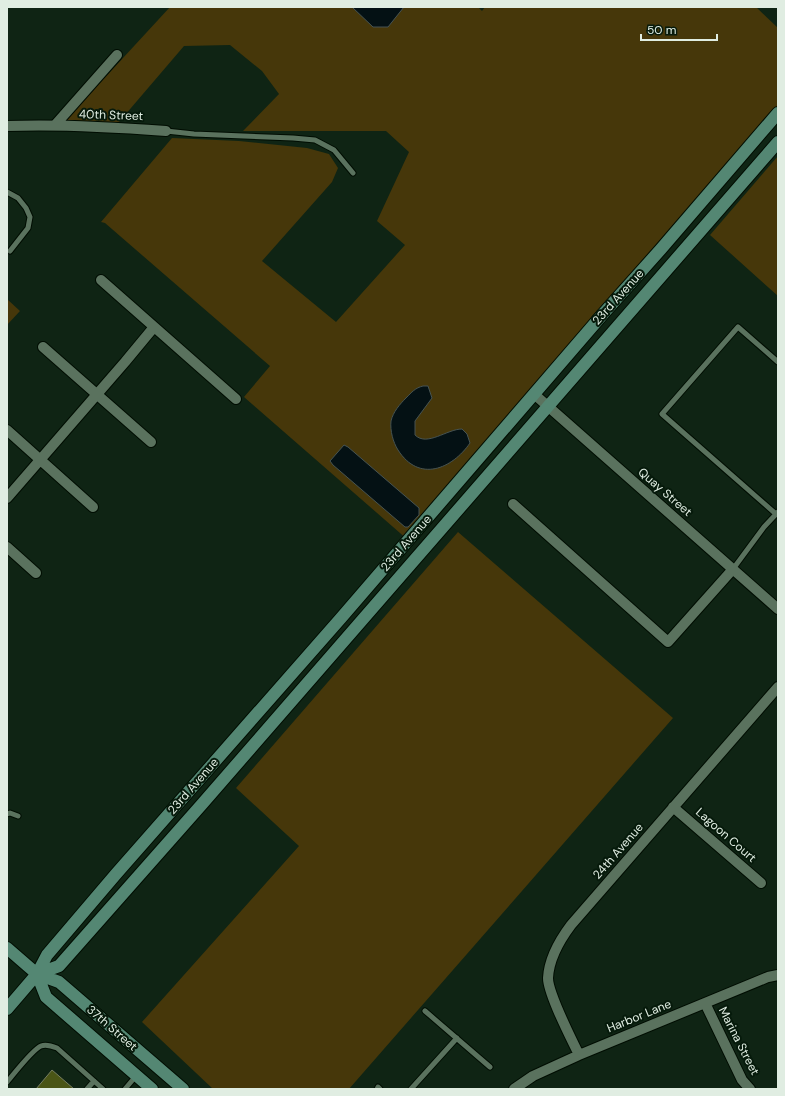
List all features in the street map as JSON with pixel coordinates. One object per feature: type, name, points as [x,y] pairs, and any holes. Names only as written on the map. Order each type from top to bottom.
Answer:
[{"type":"main road","name":"23rd Avenue","points":[[7,1009],[37,974],[47,955],[81,915],[341,618],[778,113]]},
{"type":"main road","name":"23rd Avenue","points":[[37,974],[59,966],[214,791],[778,142]]},
{"type":"main road","name":"37th Street","points":[[7,948],[37,974],[59,982],[183,1089]]},
{"type":"main road","name":"37th Street","points":[[37,974],[46,997],[152,1089]]},
{"type":"street","name":"40th Street","points":[[56,124],[117,55]]},
{"type":"street","name":"40th Street","points":[[7,126],[56,124],[75,127],[121,127],[166,131]]},
{"type":"street","points":[[101,280],[236,399]]},
{"type":"street","points":[[7,498],[154,327]]},
{"type":"street","points":[[43,348],[150,442]]},
{"type":"street","name":"Quay Street","points":[[534,394],[778,609]]},
{"type":"street","points":[[7,430],[93,507]]},
{"type":"street","points":[[513,504],[668,642],[733,569]]},
{"type":"street","points":[[7,547],[36,572]]},
{"type":"street","name":"24th Avenue","points":[[579,1055],[553,996],[548,979],[552,960],[558,944],[570,925],[778,687]]},
{"type":"street","name":"Lagoon Court","points":[[673,807],[761,883]]},
{"type":"street","name":"Harbor Lane","points":[[514,1089],[533,1076],[579,1055],[768,977],[778,975]]},
{"type":"street","name":"Marina Street","points":[[705,1003],[742,1080],[750,1089]]},
{"type":"lane","points":[[166,131],[194,134],[315,140],[334,150],[353,173]]},
{"type":"lane","points":[[7,192],[18,198],[30,216],[28,228],[10,251]]},
{"type":"lane","points":[[733,569],[764,527],[777,513],[662,414],[738,327],[778,362]]},
{"type":"lane","points":[[7,814],[10,813],[18,816]]},
{"type":"lane","points":[[425,1011],[490,1067]]},
{"type":"lane","points":[[411,1089],[457,1038]]},
{"type":"lane","points":[[7,1082],[40,1046],[50,1046],[57,1048],[103,1089]]},
{"type":"lane","points":[[125,1089],[137,1076]]},
{"type":"lane","points":[[88,1089],[94,1081]]},
{"type":"shaded area","points":[[170,7],[478,7],[482,11],[485,7],[756,7],[778,28],[778,109],[408,540],[244,397],[270,366],[105,223],[101,222],[172,138],[239,141],[307,148],[329,154],[338,168],[332,182],[262,261],[336,322],[405,245],[377,221],[409,152],[386,131],[243,131],[279,94],[262,71],[230,45],[184,46],[119,122],[64,122]]},
{"type":"shaded area","points":[[352,7],[404,7],[388,27],[373,27]]},
{"type":"shaded area","points":[[778,156],[778,296],[710,235]]},
{"type":"shaded area","points":[[7,299],[20,311],[7,325]]},
{"type":"shaded area","points":[[423,386],[428,386],[432,398],[415,421],[415,435],[425,439],[462,429],[467,434],[470,443],[454,460],[435,469],[425,469],[406,460],[396,447],[391,432],[391,421],[397,408],[414,390]]},
{"type":"shaded area","points":[[344,445],[419,508],[419,515],[408,527],[405,527],[333,465],[330,461]]},
{"type":"shaded area","points":[[458,532],[673,718],[349,1089],[213,1089],[142,1022],[299,846],[236,788]]},
{"type":"building","points":[[52,1070],[74,1089],[36,1089]]}]
